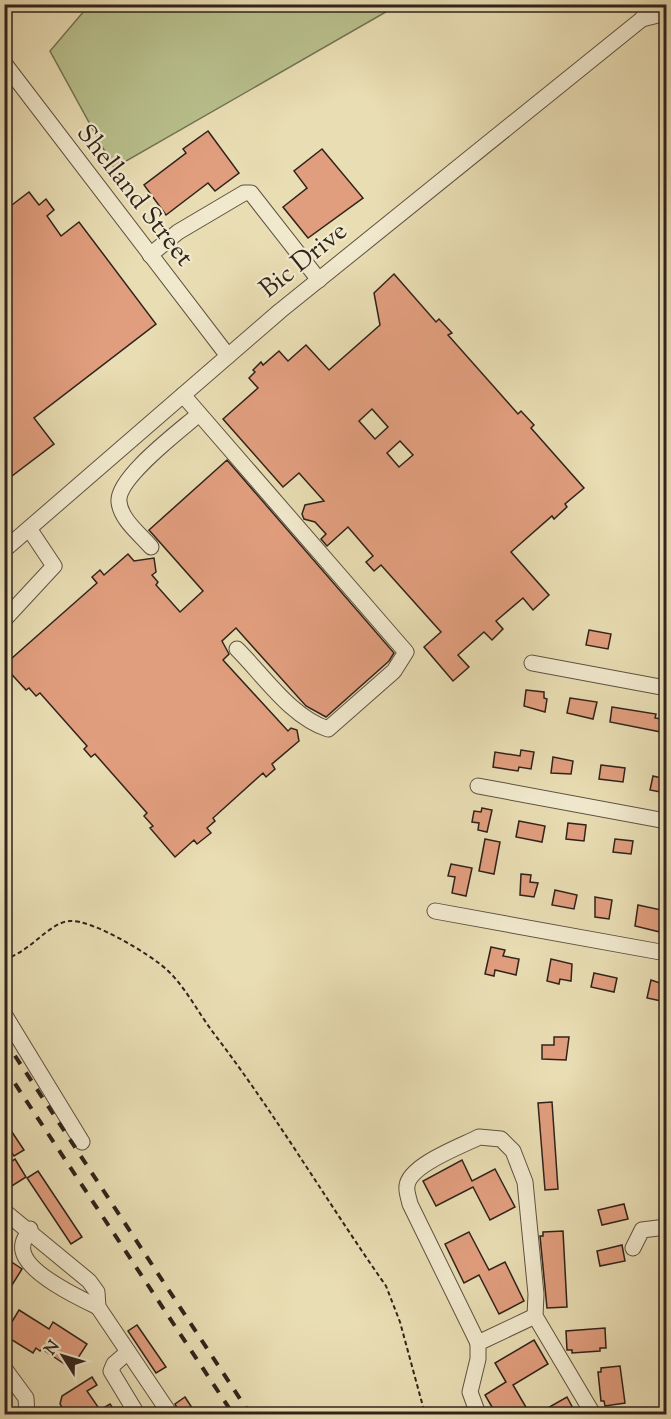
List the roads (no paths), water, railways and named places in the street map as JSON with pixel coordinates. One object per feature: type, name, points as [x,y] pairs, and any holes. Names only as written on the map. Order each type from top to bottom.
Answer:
[{"type":"street","name":"Bic Drive","points":[[4,550],[319,280],[642,19],[652,4]]},
{"type":"street","name":"Bic Drive","points":[[642,19],[666,13]]},
{"type":"street","name":"Shelland Street","points":[[6,68],[228,356]]},
{"type":"street","points":[[150,255],[178,232],[244,193],[251,193],[319,280]]},
{"type":"street","points":[[183,395],[316,544],[406,652],[394,671],[328,729],[315,725],[297,712],[237,649]]},
{"type":"street","points":[[151,547],[121,510],[120,491],[136,470],[199,414]]},
{"type":"street","points":[[4,620],[54,566],[30,530]]},
{"type":"street","points":[[532,663],[666,688]]},
{"type":"street","points":[[478,786],[666,821]]},
{"type":"street","points":[[435,911],[666,953]]},
{"type":"street","points":[[4,1014],[82,1142]]},
{"type":"street","points":[[478,1414],[470,1392],[478,1359],[478,1343],[410,1204],[406,1186],[411,1175],[423,1166],[479,1137],[495,1137],[508,1145],[525,1182],[536,1294],[535,1316],[593,1414]]},
{"type":"street","points":[[4,1211],[30,1230],[89,1281],[97,1292],[98,1307]]},
{"type":"street","points":[[633,1248],[642,1230],[666,1227]]},
{"type":"street","points":[[30,1230],[23,1241],[26,1260],[61,1287],[98,1307],[170,1414]]},
{"type":"street","points":[[478,1343],[535,1316]]},
{"type":"street","points":[[128,1352],[114,1364],[111,1371],[137,1414]]},
{"type":"street","points":[[4,1368],[26,1398],[27,1414]]},
{"type":"railway","points":[[4,1039],[250,1414]]},
{"type":"railway","points":[[4,1067],[233,1414]]}]
